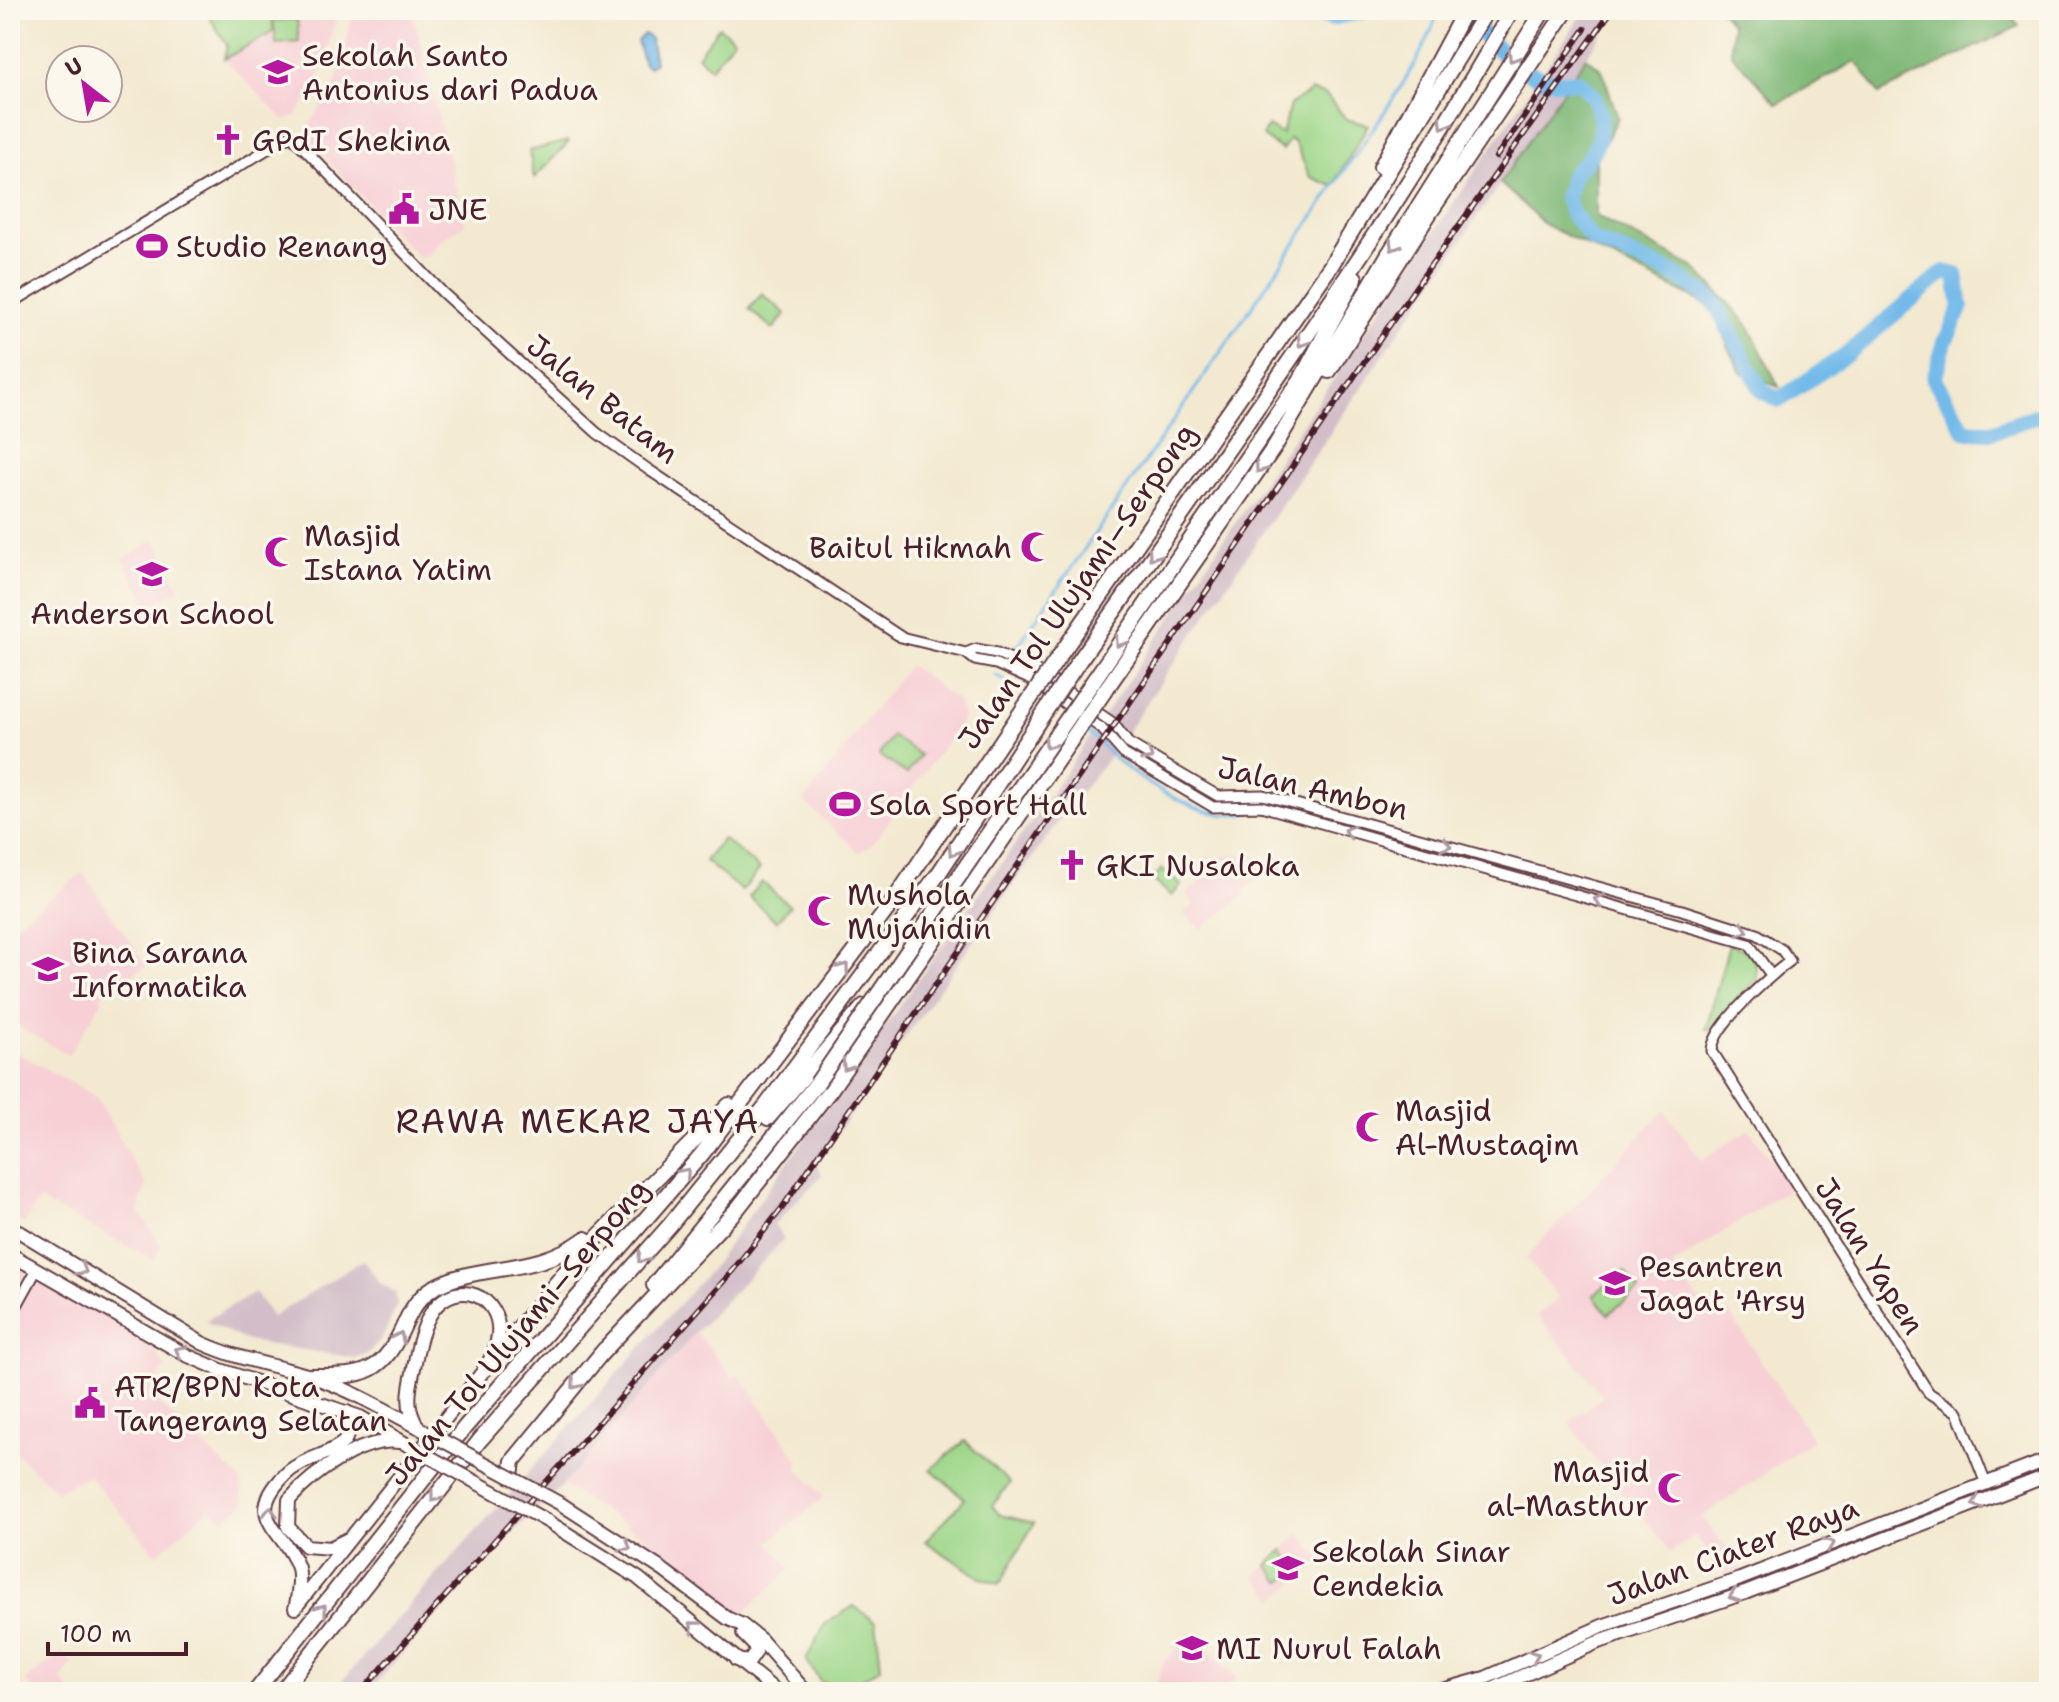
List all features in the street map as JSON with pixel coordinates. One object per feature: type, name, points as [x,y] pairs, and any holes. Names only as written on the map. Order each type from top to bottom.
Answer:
[{"type":"highway","points":[[1330,267],[1465,10]]},
{"type":"highway","name":"Jalan Tol Ulujami–Serpong","points":[[255,1692],[465,1427],[702,1154],[802,1025],[895,898],[1060,654],[1330,267],[1487,10]]},
{"type":"highway","points":[[1275,446],[1388,255],[1544,10]]},
{"type":"highway","points":[[511,1476],[513,1461],[817,1083],[1100,684],[1357,332],[1431,211],[1567,10]]},
{"type":"highway","name":"Jalan Tol Ulujami–Serpong","points":[[281,1692],[480,1440],[670,1225],[765,1107],[939,873],[1077,664],[1291,359],[1399,196],[1512,11]]},
{"type":"highway","points":[[599,1356],[738,1208],[831,1089],[1069,743],[1100,684],[1301,379],[1399,196]]},
{"type":"highway","points":[[670,1225],[805,1076],[1002,840]]},
{"type":"highway","points":[[485,1369],[546,1292],[620,1214],[689,1149],[802,1025]]},
{"type":"highway","points":[[311,1376],[348,1377],[367,1373],[393,1351],[416,1304],[434,1288],[551,1259],[573,1248],[620,1214]]},
{"type":"main road","points":[[10,1226],[202,1343],[251,1362],[311,1376],[353,1393],[561,1504],[663,1570],[761,1640],[806,1692]]},
{"type":"main road","points":[[10,1254],[148,1334],[221,1370],[347,1412],[547,1521],[638,1578],[777,1692]]},
{"type":"main road","points":[[347,1412],[350,1426],[345,1441],[291,1469],[273,1490],[269,1502],[267,1519],[271,1529],[298,1569],[295,1608],[485,1369],[497,1341],[496,1315],[480,1296],[466,1292],[450,1295],[429,1318],[415,1363],[408,1406],[419,1428]]},
{"type":"main road","points":[[356,1534],[330,1548],[306,1546],[288,1527],[289,1500],[306,1483],[351,1456],[379,1443],[405,1443]]},
{"type":"main road","name":"Jalan Ciater Raya","points":[[1435,1692],[1485,1678],[1614,1621],[1788,1560],[2049,1459]]},
{"type":"main road","name":"Jalan Ciater Raya","points":[[1486,1692],[1596,1643],[1793,1574],[2049,1475]]},
{"type":"main road","points":[[1788,1560],[1793,1574]]},
{"type":"main road","points":[[727,1618],[756,1648],[749,1662],[736,1660]]},
{"type":"street","name":"Jalan Batam","points":[[10,304],[295,138],[443,293],[606,440],[901,637],[966,653]]},
{"type":"street","name":"Jalan Ambon","points":[[976,649],[997,653],[1036,670],[1113,723],[1128,743],[1208,792],[1227,797],[1263,795],[1682,910],[1757,934],[1776,945],[1790,961],[1771,975],[1749,944],[1679,922],[1261,806],[1213,807],[1124,754],[1101,728],[1029,679],[996,664],[975,660],[966,653],[976,649]]},
{"type":"street","name":"Jalan Yapen","points":[[1771,975],[1716,1035],[1712,1051],[1929,1393],[1958,1412],[1986,1484]]},
{"type":"street","points":[[10,1318],[37,1269]]},
{"type":"shaded area","name":"Sekolah Santo Antonius dari Padua","points":[[321,10],[337,10],[338,14],[317,84],[297,115],[284,120],[224,59],[273,33],[272,20]]},
{"type":"shaded area","points":[[353,10],[412,10],[465,224],[440,241],[428,256],[419,258],[309,140],[310,125],[335,83],[343,60]]},
{"type":"shaded area","points":[[1585,10],[1618,10],[1112,754],[1064,813],[816,1163],[822,1175],[774,1224],[784,1239],[696,1332],[563,1485],[490,1554],[368,1692],[332,1692],[711,1269],[1048,798]]},
{"type":"shaded area","name":"Anderson School","points":[[155,540],[180,589],[149,606],[123,559]]},
{"type":"shaded area","points":[[909,665],[958,701],[964,718],[872,844],[859,853],[804,801]]},
{"type":"shaded area","points":[[1241,855],[1282,864],[1243,890],[1245,895],[1201,929],[1184,913],[1194,905],[1186,893],[1200,883],[1193,875],[1204,858]]},
{"type":"shaded area","name":"Bina Sarana Informatika","points":[[83,873],[147,966],[101,995],[103,999],[69,1055],[10,1022],[10,928]]},
{"type":"shaded area","points":[[10,1049],[87,1091],[99,1101],[146,1186],[138,1210],[161,1245],[154,1260],[39,1200],[24,1224],[10,1214]]},
{"type":"shaded area","name":"Pesantren Jagat 'Arsy","points":[[1664,1111],[1702,1160],[1749,1129],[1791,1187],[1672,1266],[1712,1318],[1728,1311],[1813,1440],[1702,1517],[1742,1569],[1727,1578],[1695,1536],[1671,1552],[1592,1456],[1569,1422],[1603,1396],[1537,1315],[1559,1299],[1526,1258]]},
{"type":"shaded area","points":[[10,1257],[149,1340],[165,1368],[148,1394],[242,1481],[243,1504],[224,1520],[209,1508],[157,1555],[88,1475],[56,1492],[10,1447]]},
{"type":"shaded area","points":[[363,1260],[380,1283],[395,1292],[397,1305],[383,1337],[368,1353],[355,1358],[247,1341],[205,1321],[255,1292],[272,1317]]},
{"type":"shaded area","points":[[696,1332],[733,1378],[739,1374],[800,1463],[797,1468],[824,1497],[769,1542],[791,1569],[743,1613],[701,1585],[644,1537],[563,1485]]},
{"type":"shaded area","name":"Sekolah Sinar Cendekia","points":[[1300,1533],[1323,1561],[1274,1599],[1255,1576]]},
{"type":"shaded area","name":"MI Nurul Falah","points":[[1191,1633],[1237,1678],[1222,1692],[1155,1692],[1163,1663]]},
{"type":"shaded area","points":[[62,1652],[72,1664],[61,1679],[71,1692],[36,1692],[26,1681]]},
{"type":"green space","points":[[205,10],[272,10],[273,32],[224,59],[227,45]]},
{"type":"green space","points":[[1720,10],[2006,10],[2019,26],[1879,94],[1856,61],[1777,104],[1731,53],[1732,25]]},
{"type":"green space","points":[[297,19],[299,42],[276,44],[274,21]]},
{"type":"green space","points":[[719,27],[734,39],[711,68],[697,56]]},
{"type":"green space","points":[[1586,57],[1602,70],[1618,118],[1596,159],[1596,216],[1695,268],[1747,323],[1779,387],[1741,373],[1710,306],[1545,225],[1500,183]]},
{"type":"green space","points":[[1311,91],[1326,95],[1346,119],[1368,125],[1333,186],[1310,177],[1295,143],[1290,139],[1282,150],[1262,136],[1268,126],[1282,134],[1290,105]]},
{"type":"green space","points":[[569,142],[534,178],[529,151]]},
{"type":"green space","points":[[762,294],[786,314],[773,329],[749,309]]},
{"type":"green space","points":[[892,736],[920,755],[907,774],[879,755]]},
{"type":"green space","points":[[723,839],[760,869],[742,891],[705,861]]},
{"type":"green space","points":[[1162,869],[1181,885],[1172,896],[1153,880]]},
{"type":"green space","points":[[762,882],[790,906],[776,921],[749,897]]},
{"type":"green space","points":[[1729,944],[1742,949],[1754,960],[1757,979],[1709,1030],[1706,1029]]},
{"type":"green space","points":[[1625,1271],[1639,1290],[1608,1314],[1593,1295]]},
{"type":"green space","points":[[965,1441],[1010,1483],[992,1506],[1000,1515],[1034,1523],[1000,1584],[981,1578],[925,1541],[965,1499],[931,1469]]},
{"type":"green space","points":[[1283,1550],[1298,1570],[1281,1582],[1268,1565]]},
{"type":"green space","points":[[854,1606],[876,1622],[881,1667],[845,1690],[821,1682],[806,1660],[825,1624]]},
{"type":"water","points":[[644,34],[650,38],[655,62],[648,67],[644,64],[637,41]]},
{"type":"waterway","points":[[1296,10],[1331,18],[1369,10]]},
{"type":"waterway","points":[[1015,650],[1393,100],[1422,51],[1438,10]]},
{"type":"waterway","points":[[1459,10],[1498,49],[1527,71],[1560,82],[1579,81],[1594,97],[1601,119],[1599,139],[1588,159],[1573,174],[1566,198],[1573,215],[1593,240],[1672,273],[1713,300],[1762,391],[1779,400],[1847,354],[1944,272],[1956,275],[1961,307],[1945,342],[1934,379],[1965,431],[1992,432],[2049,411]]},
{"type":"waterway","points":[[995,675],[1028,692]]},
{"type":"waterway","points":[[1084,730],[1120,763],[1181,801],[1216,813],[1248,813]]},
{"type":"railway","points":[[361,1692],[729,1275],[782,1208],[1424,275],[1612,10]]},
{"type":"railway","points":[[1496,157],[1585,29]]},
{"type":"place","name":"Sekolah Santo Antonius dari Padua","points":[[278,72]]},
{"type":"place","name":"GPdI Shekina","points":[[228,140]]},
{"type":"place","name":"JNE","points":[[404,209]]},
{"type":"place","name":"Studio Renang","points":[[152,246]]},
{"type":"place","name":"Baitul Hikmah","points":[[1036,547]]},
{"type":"place","name":"Masjid Istana Yatim","points":[[280,552]]},
{"type":"place","name":"Anderson School","points":[[152,574]]},
{"type":"place","name":"Sola Sport Hall","points":[[845,804]]},
{"type":"place","name":"GKI Nusaloka","points":[[1072,865]]},
{"type":"place","name":"Mushola Mujahidin","points":[[823,911]]},
{"type":"place","name":"Bina Sarana Informatika","points":[[48,969]]},
{"type":"place","name":"Masjid Al-Mustaqim","points":[[1371,1127]]},
{"type":"place","name":"Pesantren Jagat 'Arsy","points":[[1615,1283]]},
{"type":"place","name":"ATR/BPN Kota Tangerang Selatan","points":[[90,1403]]},
{"type":"place","name":"Masjid al-Masthur","points":[[1673,1488]]},
{"type":"place","name":"Sekolah Sinar Cendekia","points":[[1288,1568]]},
{"type":"place","name":"MI Nurul Falah","points":[[1192,1648]]},
{"type":"district","name":"RAWA MEKAR JAYA","points":[[578,1121]]}]
